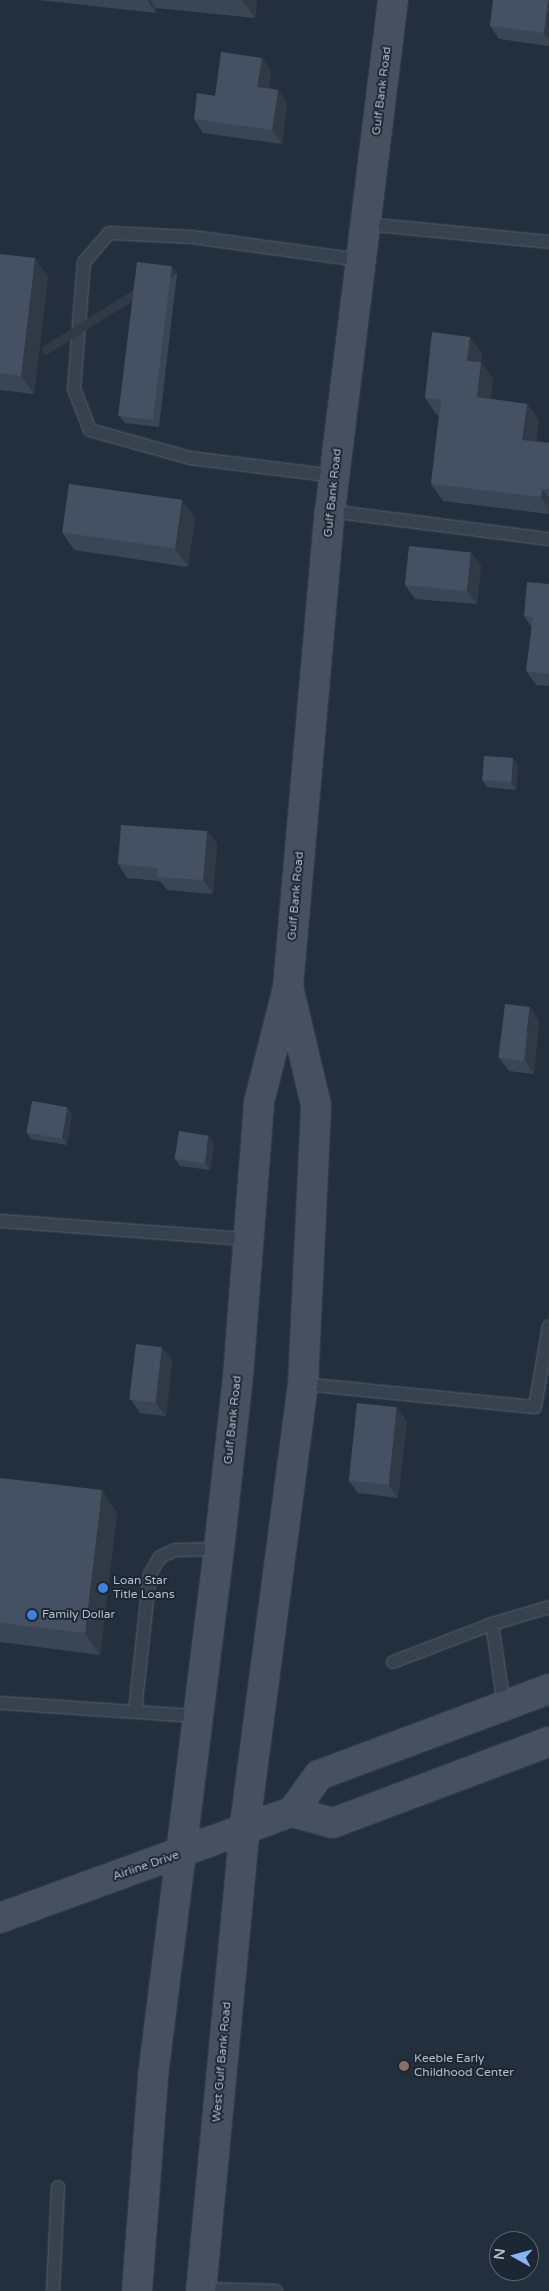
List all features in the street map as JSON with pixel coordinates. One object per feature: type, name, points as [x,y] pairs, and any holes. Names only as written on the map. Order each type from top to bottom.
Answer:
[{"type":"main road","name":"Gulf Bank Road","points":[[180,1854],[219,1549],[238,1376],[246,1239],[259,1102],[288,988],[330,511],[393,0]]},
{"type":"main road","name":"Gulf Bank Road","points":[[244,1832],[303,1384],[316,1106],[288,988]]},
{"type":"main road","points":[[549,1689],[319,1775],[292,1812],[333,1823],[549,1742]]},
{"type":"main road","name":"Airline Drive","points":[[0,1918],[244,1832],[292,1812]]},
{"type":"main road","name":"West Gulf Bank Road","points":[[201,2290],[244,1832]]},
{"type":"main road","points":[[137,2291],[153,2076],[180,1854]]},
{"type":"lane","points":[[366,224],[549,242]]},
{"type":"lane","points":[[335,476],[190,458],[90,430],[74,389],[84,262],[109,233],[192,236],[361,260]]},
{"type":"lane","points":[[330,511],[549,539]]},
{"type":"lane","points":[[0,1221],[246,1239]]},
{"type":"lane","points":[[303,1384],[534,1407],[549,1326]]},
{"type":"lane","points":[[136,1711],[150,1574],[160,1557],[175,1550],[219,1549]]},
{"type":"lane","points":[[393,1662],[492,1624],[549,1607]]},
{"type":"lane","points":[[492,1624],[504,1705]]},
{"type":"lane","points":[[0,1704],[197,1716]]},
{"type":"lane","points":[[52,2291],[58,2187]]},
{"type":"lane","points":[[201,2290],[276,2291]]},
{"type":"building","points":[[493,0],[548,0],[544,33],[490,26]]},
{"type":"building","points":[[221,52],[262,58],[257,87],[278,90],[272,130],[194,119],[197,93],[215,96]]},
{"type":"building","points":[[0,254],[35,258],[21,376],[0,373]]},
{"type":"building","points":[[137,262],[172,266],[153,420],[118,416]]},
{"type":"building","points":[[432,332],[470,337],[467,361],[481,362],[477,397],[527,404],[522,440],[549,443],[549,489],[542,489],[541,497],[431,484],[441,400],[425,398]]},
{"type":"building","points":[[69,484],[182,500],[175,548],[62,533]]},
{"type":"building","points":[[409,546],[471,552],[467,591],[405,585]]},
{"type":"building","points":[[527,582],[549,584],[549,674],[526,671],[533,617],[524,616]]},
{"type":"building","points":[[484,756],[513,758],[511,782],[482,780]]},
{"type":"building","points":[[121,825],[207,831],[203,880],[157,877],[158,868],[118,864]]},
{"type":"building","points":[[505,1004],[530,1007],[523,1061],[498,1058]]},
{"type":"building","points":[[32,1101],[67,1107],[62,1139],[26,1133]]},
{"type":"building","points":[[179,1131],[209,1136],[204,1163],[175,1159]]},
{"type":"building","points":[[136,1344],[162,1347],[155,1403],[129,1400]]},
{"type":"building","points":[[357,1403],[397,1407],[389,1485],[349,1481]]},
{"type":"building","points":[[0,1478],[102,1490],[85,1633],[0,1623]]},
{"type":"place","name":"Loan Star Title Loans","points":[[103,1588]]},
{"type":"place","name":"Family Dollar","points":[[32,1615]]},
{"type":"place","name":"Keeble Early Childhood Center","points":[[404,2066]]}]
